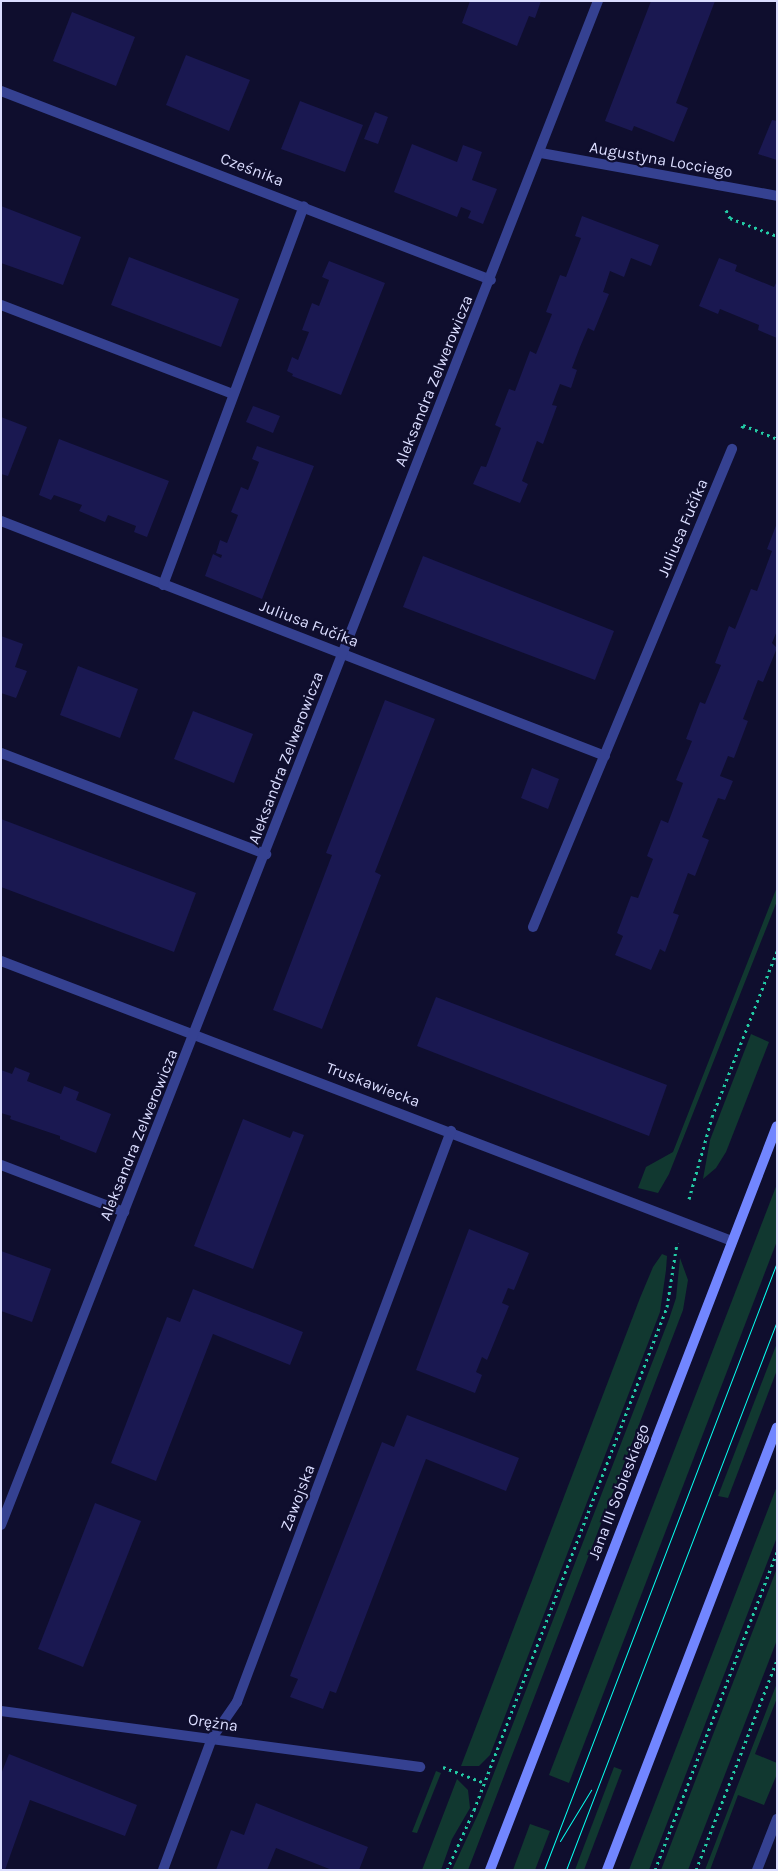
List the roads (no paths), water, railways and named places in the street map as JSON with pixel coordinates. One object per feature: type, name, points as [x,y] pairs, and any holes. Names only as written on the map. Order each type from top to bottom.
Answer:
[{"type":"main road","name":"Jana III Sobieskiego","points":[[490,1870],[777,1126]]},
{"type":"main road","points":[[607,1870],[777,1428]]},
{"type":"street","name":"Aleksandra Zelwerowicza","points":[[1,1525],[541,153],[598,1]]},
{"type":"street","name":"Cześnika","points":[[1,91],[304,206],[491,280]]},
{"type":"street","name":"Augustyna Locciego","points":[[541,153],[777,196]]},
{"type":"street","points":[[162,585],[304,206]]},
{"type":"street","points":[[1,305],[233,394]]},
{"type":"street","name":"Juliusa Fučíka","points":[[533,927],[732,450]]},
{"type":"street","name":"Juliusa Fučíka","points":[[1,521],[162,585],[343,652],[605,756]]},
{"type":"street","points":[[1,753],[266,854]]},
{"type":"street","name":"Truskawiecka","points":[[1,960],[451,1131],[732,1241]]},
{"type":"street","name":"Zawojska","points":[[163,1870],[212,1738],[237,1702],[451,1131]]},
{"type":"street","points":[[1,1165],[124,1212]]},
{"type":"street","name":"Orężna","points":[[1,1711],[420,1767]]},
{"type":"street","points":[[757,1870],[777,1819]]},
{"type":"tram line","points":[[544,1870],[777,1262]]},
{"type":"tram line","points":[[566,1870],[777,1321]]},
{"type":"tram line","points":[[560,1841],[591,1790]]}]
